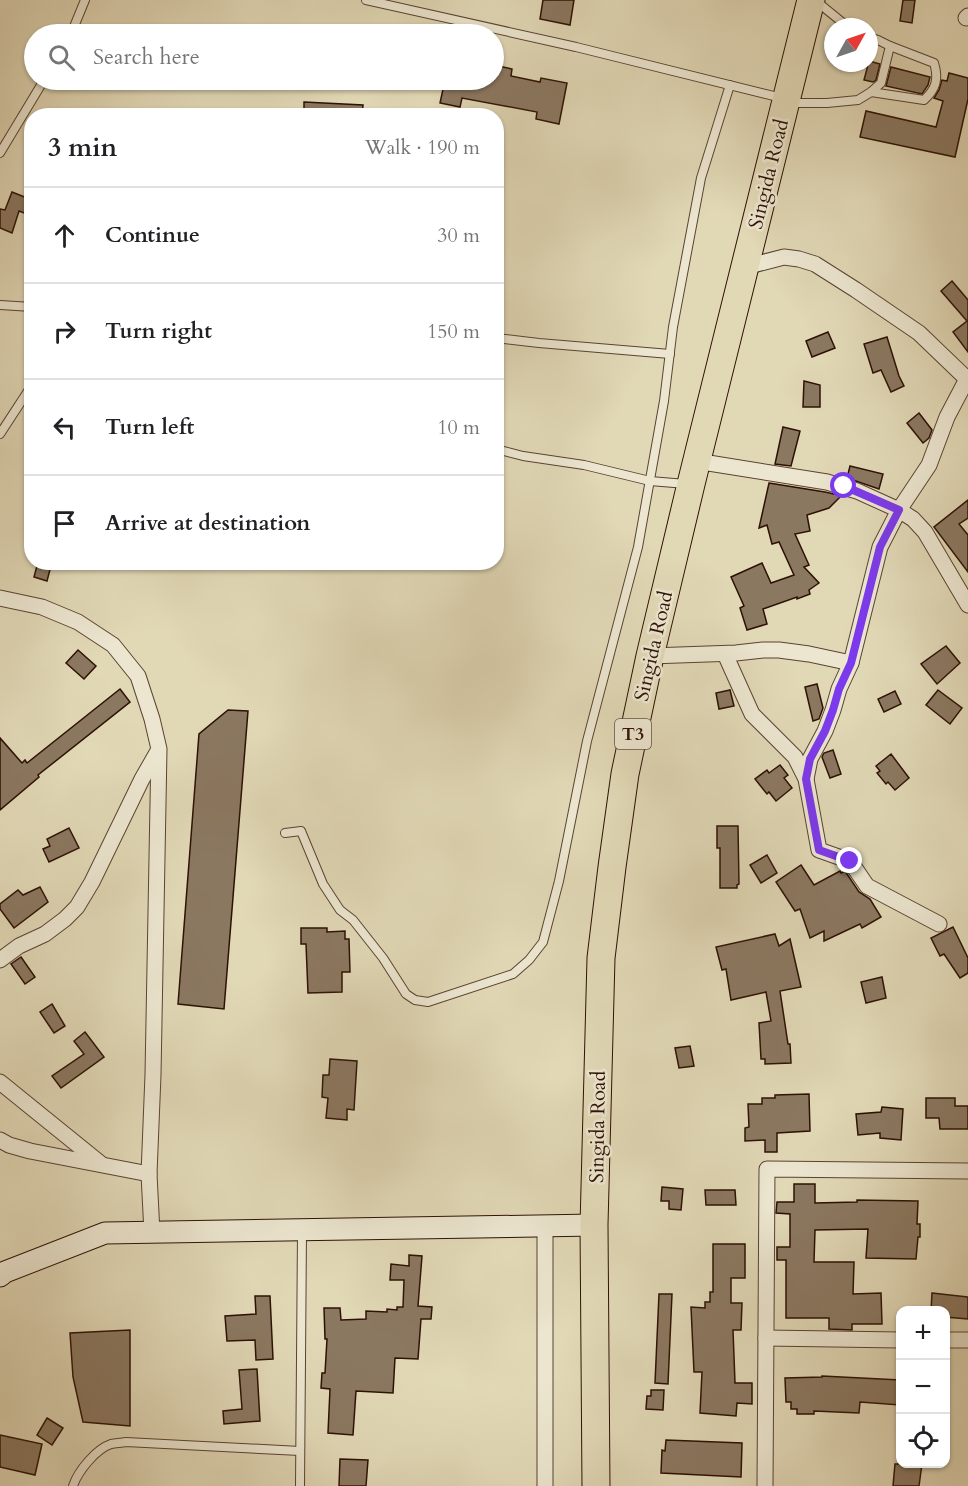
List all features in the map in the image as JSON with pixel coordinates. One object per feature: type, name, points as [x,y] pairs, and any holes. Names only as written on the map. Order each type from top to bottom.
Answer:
[{"type":"highway","name":"Singida Road","points":[[596,1486],[594,1226],[601,958],[625,774],[650,656],[694,473],[813,0]]},
{"type":"street","points":[[745,267],[784,257],[815,264],[920,333],[968,378],[947,417],[929,465],[899,510],[880,547],[851,663],[839,689],[825,731],[810,759],[806,779]]},
{"type":"street","points":[[694,473],[827,482],[857,491],[899,510],[925,531],[968,605]]},
{"type":"street","points":[[0,598],[42,607],[78,622],[112,645],[138,676],[152,719],[159,749],[153,1063],[148,1174],[152,1233]]},
{"type":"street","points":[[650,656],[778,650],[851,663]]},
{"type":"street","points":[[724,654],[752,714],[795,758],[806,779],[819,850],[850,861],[867,886],[939,924]]},
{"type":"street","points":[[0,960],[19,946],[45,934],[77,907],[159,749]]},
{"type":"street","points":[[0,1082],[104,1166]]},
{"type":"street","points":[[0,1140],[30,1151],[148,1174]]},
{"type":"street","points":[[765,1486],[767,1169],[968,1171]]},
{"type":"street","points":[[545,1226],[545,1486]]},
{"type":"street","points":[[0,1276],[5,1272],[105,1233],[594,1226]]},
{"type":"street","points":[[766,1338],[896,1340]]},
{"type":"street","points":[[950,1340],[968,1340]]},
{"type":"lane","points":[[75,24],[85,0]]},
{"type":"lane","points":[[366,0],[473,24]]},
{"type":"lane","points":[[813,0],[836,18]]},
{"type":"lane","points":[[504,31],[730,85],[795,104],[858,100],[871,93],[881,83],[890,46]]},
{"type":"lane","points":[[871,93],[924,100],[932,93],[937,72],[934,63],[878,39]]},
{"type":"lane","points":[[285,833],[301,831],[323,884],[340,910],[353,920],[383,958],[406,994],[415,1000],[428,1002],[513,974],[529,960],[543,942],[559,881],[587,741],[638,547],[664,401],[673,327],[701,178],[730,85]]},
{"type":"lane","points":[[27,108],[38,90]]},
{"type":"lane","points":[[0,153],[24,113]]},
{"type":"lane","points":[[0,304],[24,306]]},
{"type":"lane","points":[[504,339],[670,354]]},
{"type":"lane","points":[[0,434],[24,397]]},
{"type":"lane","points":[[504,451],[584,465],[650,481],[694,473]]},
{"type":"lane","points":[[300,1486],[302,1231]]},
{"type":"lane","points":[[73,1486],[81,1469],[98,1452],[111,1444],[126,1442],[300,1450]]},
{"type":"building","points":[[543,0],[574,0],[570,25],[540,19]]},
{"type":"building","points":[[903,0],[915,0],[912,23],[900,21]]},
{"type":"building","points":[[504,67],[512,69],[511,76],[540,82],[541,78],[567,83],[559,124],[536,119],[537,112],[462,98],[460,107],[440,103],[443,90],[504,90]]},
{"type":"building","points":[[891,67],[930,77],[928,85],[922,94],[886,86]]},
{"type":"building","points":[[866,72],[878,72],[873,82],[864,80]]},
{"type":"building","points":[[949,73],[968,78],[968,99],[955,157],[860,137],[866,111],[936,127],[943,101],[934,98],[942,80],[947,81]]},
{"type":"building","points":[[304,102],[363,105],[363,108],[304,108]]},
{"type":"building","points":[[12,192],[24,197],[24,213],[19,211],[12,233],[0,228],[0,209],[5,210]]},
{"type":"building","points":[[952,281],[968,300],[968,352],[953,332],[967,321],[941,291]]},
{"type":"building","points":[[828,332],[835,348],[812,357],[806,341]]},
{"type":"building","points":[[887,337],[904,386],[891,392],[881,370],[873,373],[864,344]]},
{"type":"building","points":[[804,381],[820,385],[820,407],[803,407]]},
{"type":"building","points":[[919,413],[932,430],[929,438],[923,443],[907,423]]},
{"type":"building","points":[[783,427],[800,431],[791,466],[775,464]]},
{"type":"building","points":[[850,466],[883,474],[879,489],[847,478]]},
{"type":"building","points":[[769,483],[825,492],[840,497],[829,508],[807,515],[810,531],[795,534],[809,565],[804,567],[819,583],[809,590],[810,594],[763,609],[767,624],[747,630],[740,608],[744,606],[731,577],[762,563],[771,583],[794,575],[779,542],[772,544],[767,525],[759,528]]},
{"type":"building","points":[[968,500],[968,518],[959,524],[968,535],[968,572],[934,527]]},
{"type":"building","points":[[36,570],[50,570],[47,581],[34,577]]},
{"type":"building","points":[[946,646],[960,663],[937,684],[921,664]]},
{"type":"building","points":[[78,650],[96,666],[84,679],[66,663]]},
{"type":"building","points":[[817,684],[823,708],[819,719],[813,721],[805,687]]},
{"type":"building","points":[[120,689],[130,702],[38,775],[39,777],[0,810],[0,738],[22,763],[25,760],[27,763]]},
{"type":"building","points":[[730,690],[734,706],[719,709],[716,693]]},
{"type":"building","points":[[938,690],[962,708],[950,724],[926,705]]},
{"type":"building","points":[[895,691],[901,704],[884,712],[878,699]]},
{"type":"building","points":[[228,710],[248,711],[224,1009],[178,1004],[199,734]]},
{"type":"building","points":[[833,750],[841,774],[830,778],[822,757],[824,753]]},
{"type":"building","points":[[891,754],[909,778],[895,790],[888,782],[886,784],[877,773],[880,771],[876,766]]},
{"type":"building","points":[[780,765],[788,775],[784,778],[792,788],[776,801],[755,779],[767,770],[769,773]]},
{"type":"building","points":[[717,826],[738,826],[739,884],[737,888],[720,888],[720,848],[717,848]]},
{"type":"building","points":[[69,828],[79,848],[49,862],[43,849],[50,846],[47,839]]},
{"type":"building","points":[[767,855],[777,873],[761,883],[750,865]]},
{"type":"building","points":[[801,865],[814,885],[840,871],[841,873],[845,871],[859,892],[870,899],[881,917],[862,928],[860,924],[824,941],[824,931],[810,938],[800,909],[795,911],[776,882]]},
{"type":"building","points":[[40,887],[48,902],[14,928],[0,909],[0,904],[18,890],[23,895]]},
{"type":"building","points":[[953,927],[968,958],[968,973],[960,978],[944,954],[940,956],[931,938]]},
{"type":"building","points":[[301,928],[327,928],[327,932],[345,931],[345,939],[349,939],[350,972],[342,972],[342,992],[308,993],[306,944],[301,944]]},
{"type":"building","points":[[775,934],[779,946],[790,939],[801,987],[780,991],[788,1044],[790,1044],[791,1063],[765,1064],[765,1059],[761,1059],[759,1023],[771,1021],[766,992],[731,1000],[726,969],[722,970],[716,947]]},
{"type":"building","points":[[21,957],[35,977],[25,984],[11,964]]},
{"type":"building","points":[[882,977],[886,998],[866,1003],[861,982]]},
{"type":"building","points":[[52,1004],[65,1026],[54,1033],[40,1012]]},
{"type":"building","points":[[85,1032],[104,1057],[61,1088],[52,1076],[84,1054],[74,1041]]},
{"type":"building","points":[[690,1046],[694,1066],[679,1068],[675,1048]]},
{"type":"building","points":[[330,1059],[357,1061],[354,1110],[347,1109],[347,1120],[326,1118],[328,1098],[322,1097],[323,1075],[329,1075]]},
{"type":"building","points":[[809,1094],[810,1131],[777,1133],[777,1152],[765,1152],[765,1140],[745,1141],[745,1128],[749,1127],[748,1104],[762,1104],[762,1098],[775,1098],[775,1095]]},
{"type":"building","points":[[926,1098],[955,1098],[955,1106],[968,1106],[968,1129],[940,1129],[939,1118],[926,1118]]},
{"type":"building","points":[[882,1107],[903,1109],[901,1140],[880,1138],[880,1133],[858,1135],[856,1114],[881,1112]]},
{"type":"building","points":[[794,1184],[815,1184],[815,1203],[857,1202],[857,1200],[918,1201],[917,1224],[920,1224],[920,1237],[918,1237],[916,1259],[866,1258],[868,1229],[815,1230],[814,1262],[854,1262],[853,1294],[881,1293],[882,1324],[852,1324],[852,1330],[829,1329],[829,1318],[786,1318],[786,1260],[777,1260],[777,1247],[790,1247],[790,1214],[776,1213],[777,1202],[794,1202]]},
{"type":"building","points":[[662,1187],[683,1189],[681,1210],[669,1209],[669,1201],[661,1201]]},
{"type":"building","points":[[705,1190],[735,1190],[736,1205],[706,1205]]},
{"type":"building","points":[[713,1244],[745,1244],[745,1278],[731,1278],[731,1303],[742,1303],[741,1330],[733,1330],[735,1383],[752,1383],[752,1404],[737,1403],[736,1416],[700,1413],[702,1372],[694,1372],[691,1307],[705,1308],[705,1302],[710,1302],[710,1292],[713,1292]]},
{"type":"building","points":[[409,1255],[422,1256],[418,1306],[432,1307],[431,1319],[421,1319],[418,1359],[395,1358],[393,1393],[356,1391],[353,1435],[328,1433],[330,1389],[321,1388],[322,1373],[325,1373],[327,1339],[325,1339],[324,1308],[340,1308],[341,1320],[366,1319],[366,1311],[387,1312],[387,1309],[397,1310],[397,1307],[403,1307],[404,1280],[390,1280],[391,1264],[409,1266]]},
{"type":"building","points":[[932,1293],[968,1297],[968,1319],[950,1317],[950,1306],[931,1306]]},
{"type":"building","points":[[659,1294],[672,1294],[668,1384],[655,1383]]},
{"type":"building","points":[[255,1296],[270,1296],[273,1359],[256,1360],[255,1340],[227,1341],[225,1316],[256,1314]]},
{"type":"building","points":[[130,1330],[130,1426],[83,1422],[73,1377],[70,1333]]},
{"type":"building","points":[[257,1369],[260,1421],[224,1424],[223,1411],[242,1409],[239,1370]]},
{"type":"building","points":[[785,1378],[896,1380],[896,1405],[860,1402],[859,1413],[814,1411],[814,1414],[797,1414],[797,1409],[791,1409],[791,1402],[786,1402]]},
{"type":"building","points":[[651,1390],[664,1390],[663,1410],[646,1409],[647,1396],[651,1396]]},
{"type":"building","points":[[47,1418],[63,1428],[52,1445],[37,1435]]},
{"type":"building","points":[[0,1435],[42,1444],[35,1475],[0,1467]]},
{"type":"building","points":[[666,1440],[742,1443],[741,1477],[661,1473],[662,1450],[665,1451]]},
{"type":"building","points":[[340,1459],[368,1460],[366,1486],[339,1486]]},
{"type":"building","points":[[895,1464],[896,1468],[921,1468],[919,1486],[893,1486]]},
{"type":"route","points":[[844,486],[899,510],[880,547],[851,663],[839,689],[825,731],[810,759],[806,779],[819,850],[850,861]]}]
